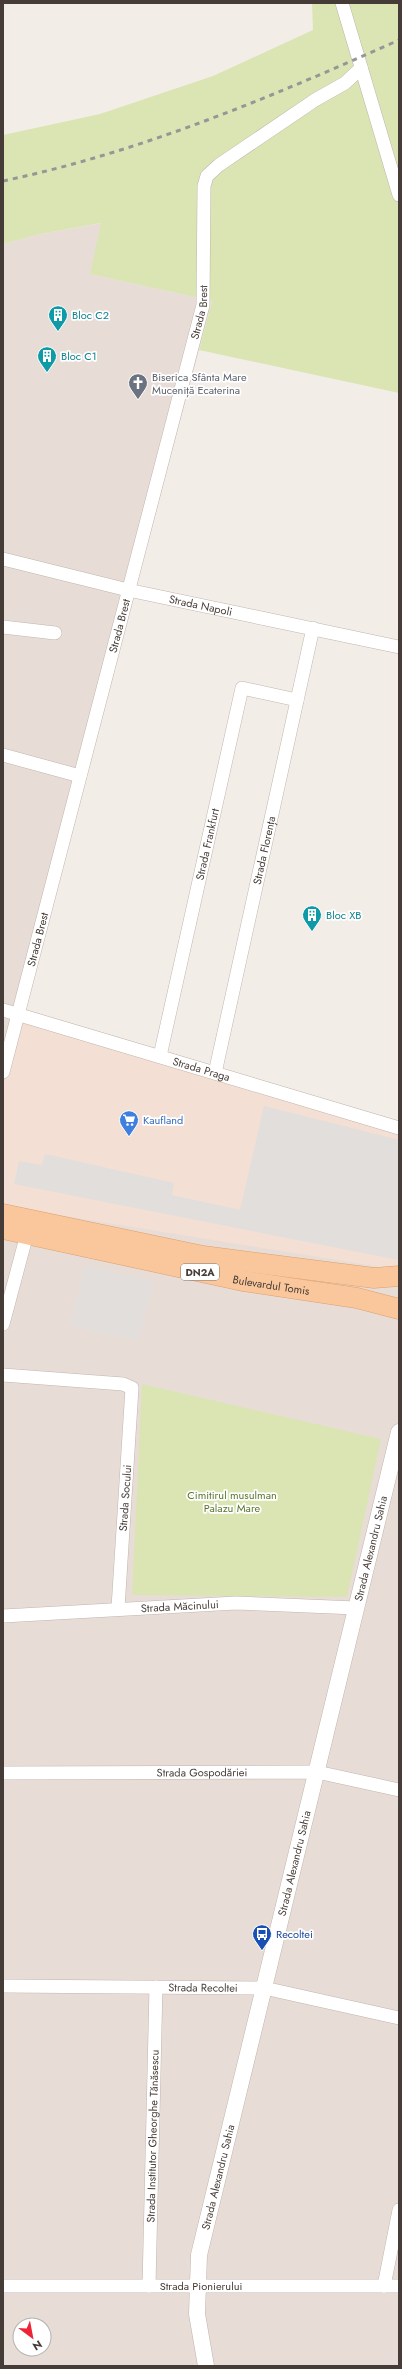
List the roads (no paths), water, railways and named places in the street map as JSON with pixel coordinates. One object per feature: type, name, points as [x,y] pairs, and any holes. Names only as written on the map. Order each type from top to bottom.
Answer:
[{"type":"main road","name":"Bulevardul Tomis","points":[[3,1214],[202,1256],[374,1278],[399,1276]]},
{"type":"main road","name":"Bulevardul Tomis","points":[[3,1229],[243,1281],[357,1298],[399,1309]]},
{"type":"street","points":[[342,3],[399,195]]},
{"type":"street","name":"Strada Brest","points":[[3,1072],[203,305],[204,186],[207,176],[243,148],[345,83],[361,68]]},
{"type":"street","name":"Strada Napoli","points":[[3,559],[128,590],[399,647]]},
{"type":"street","name":"Strada Florența","points":[[215,1073],[313,628]]},
{"type":"street","points":[[4,630],[55,634]]},
{"type":"street","name":"Strada Frankfurt","points":[[160,1056],[242,688],[297,700]]},
{"type":"street","points":[[3,754],[80,776]]},
{"type":"street","name":"Strada Praga","points":[[3,1010],[18,1013],[399,1128]]},
{"type":"street","points":[[3,1324],[27,1234]]},
{"type":"street","name":"Strada Socului","points":[[3,1375],[123,1384],[132,1388],[118,1608]]},
{"type":"street","name":"Strada Alexandru Sahia","points":[[206,2366],[198,2314],[197,2286],[200,2255],[399,1432]]},
{"type":"street","name":"Strada Măcinului","points":[[3,1616],[118,1608],[236,1603],[356,1608]]},
{"type":"street","name":"Strada Gospodăriei","points":[[3,1773],[317,1772],[399,1790]]},
{"type":"street","name":"Strada Recoltei","points":[[3,1986],[264,1988],[399,2018]]},
{"type":"street","name":"Strada Institutor Gheorghe Tănăsescu","points":[[149,2286],[156,1987]]},
{"type":"street","points":[[384,2286],[399,2210]]},
{"type":"street","name":"Strada Pionierului","points":[[3,2286],[399,2286]]},
{"type":"railway","points":[[3,181],[105,155],[155,139],[254,102],[399,40]]},
{"type":"place","name":"Bloc C2","points":[[58,332]]},
{"type":"place","name":"Bloc C1","points":[[47,373]]},
{"type":"place","name":"Biserica Sfânta Mare Muceniță Ecaterina","points":[[138,400]]},
{"type":"place","name":"Bloc XB","points":[[312,932]]},
{"type":"place","name":"Kaufland","points":[[129,1137]]},
{"type":"place","name":"Recoltei","points":[[262,1951]]},
{"type":"park label","name":"Cimitirul musulman Palazu Mare","points":[[232,1501]]}]
